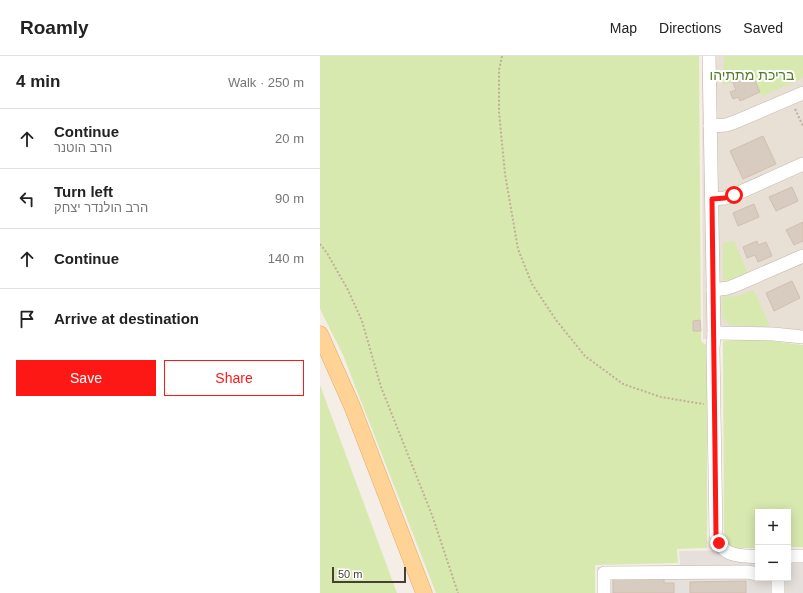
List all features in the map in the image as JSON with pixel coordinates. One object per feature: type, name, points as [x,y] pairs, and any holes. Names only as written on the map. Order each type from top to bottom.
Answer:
[{"type":"main road","points":[[320,334],[352,406],[424,593]]},
{"type":"main road","points":[[320,356],[344,409],[415,593]]},
{"type":"street","points":[[709,56],[716,535],[719,543],[725,551],[734,555],[755,556]]},
{"type":"street","points":[[710,126],[726,126],[803,93]]},
{"type":"street","points":[[712,199],[725,198],[734,195],[803,164]]},
{"type":"street","points":[[713,290],[728,288],[736,285],[803,256]]},
{"type":"street","points":[[714,333],[773,334],[803,337]]},
{"type":"street","points":[[791,556],[803,556]]},
{"type":"street","points":[[604,593],[604,573],[747,572],[755,573]]},
{"type":"street","points":[[778,581],[778,593]]},
{"type":"path","points":[[502,56],[500,70],[500,112],[505,174],[518,249],[532,284],[556,320],[585,356],[623,384],[661,397],[697,403],[714,404]]},
{"type":"path","points":[[791,99],[803,126]]},
{"type":"path","points":[[320,244],[327,253],[348,290],[362,321],[381,387],[432,515],[458,593]]},
{"type":"shaded area","points":[[702,56],[803,56],[803,342],[747,338],[703,339]]},
{"type":"shaded area","points":[[803,549],[803,593],[597,593],[597,567],[680,565],[679,551],[755,550],[755,581],[791,581],[791,550]]},
{"type":"green space","points":[[320,56],[699,56],[701,341],[707,346],[707,548],[677,549],[678,563],[595,565],[595,593],[436,593],[343,355],[320,309]]},
{"type":"green space","name":"בריכת מתתיהו","points":[[724,56],[803,56],[803,78],[762,96],[760,92],[740,101],[738,97],[733,99],[730,92],[736,89],[732,81],[730,84],[723,84]]},
{"type":"green space","points":[[734,241],[748,274],[731,280],[723,280],[723,243]]},
{"type":"green space","points":[[754,290],[770,327],[729,325],[723,317],[722,297],[739,296]]},
{"type":"green space","points":[[723,341],[772,341],[803,345],[803,547],[791,547],[791,509],[755,509],[755,548],[731,548],[726,540],[724,532]]},
{"type":"green space","points":[[320,385],[397,593],[320,593]]},
{"type":"building","points":[[751,72],[760,92],[740,101],[738,97],[733,99],[730,92],[736,90],[732,81]]},
{"type":"building","points":[[763,136],[776,164],[743,179],[730,151]]},
{"type":"building","points":[[792,187],[798,201],[776,211],[769,197]]},
{"type":"building","points":[[754,204],[759,217],[738,226],[733,213]]},
{"type":"building","points":[[803,222],[803,241],[794,245],[786,230]]},
{"type":"building","points":[[757,241],[758,245],[766,242],[772,256],[758,262],[755,255],[747,258],[743,247]]},
{"type":"building","points":[[792,281],[800,298],[774,311],[766,293]]},
{"type":"building","points":[[700,320],[701,331],[693,331],[693,321]]},
{"type":"building","points":[[664,575],[664,583],[674,583],[674,593],[613,593],[613,577]]},
{"type":"building","points":[[746,581],[746,593],[690,593],[690,582]]},
{"type":"route","points":[[719,543],[716,535],[712,199],[725,198],[734,195]]}]
